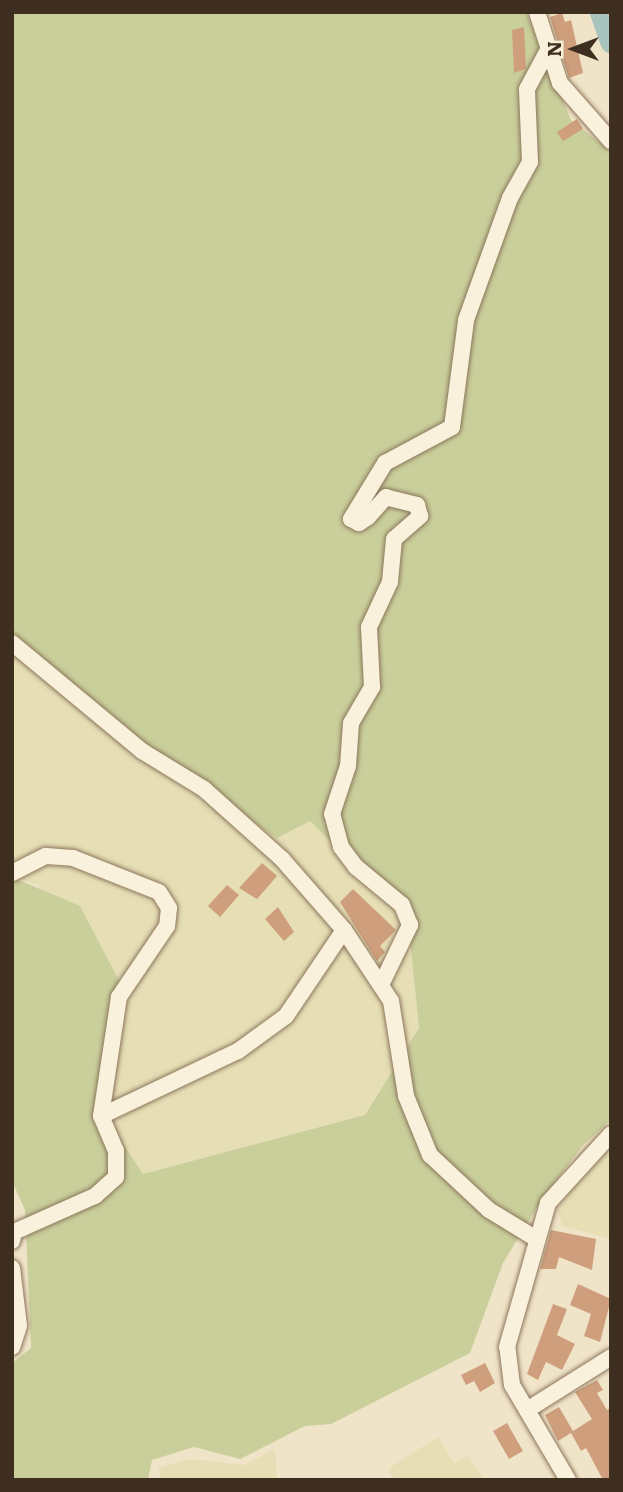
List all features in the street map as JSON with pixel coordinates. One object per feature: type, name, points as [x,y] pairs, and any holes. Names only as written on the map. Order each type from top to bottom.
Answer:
[{"type":"street","points":[[537,12],[560,83],[611,141]]},
{"type":"street","points":[[381,985],[410,925],[402,905],[356,867],[341,846],[332,814],[348,766],[351,723],[372,687],[369,627],[390,582],[394,539],[421,516],[417,505],[386,497],[359,523],[351,519],[384,463],[452,427],[466,320],[510,198],[530,162],[527,89],[548,50]]},
{"type":"street","points":[[12,643],[142,751],[204,789],[282,859],[344,930],[391,1001],[406,1096],[430,1155],[489,1210],[535,1238]]},
{"type":"street","points":[[12,873],[46,856],[73,858],[159,892],[169,908],[167,926],[119,997],[101,1116],[116,1151],[116,1177],[95,1196],[14,1232],[12,1241]]},
{"type":"street","points":[[101,1116],[238,1051],[286,1016],[344,930]]},
{"type":"street","points":[[569,1480],[512,1385],[507,1347],[535,1238],[553,1194],[611,1134]]},
{"type":"street","points":[[12,1268],[19,1326],[12,1347]]},
{"type":"street","points":[[527,1410],[609,1363]]},
{"type":"shaded area","points":[[12,642],[310,821],[408,920],[419,1028],[365,1115],[143,1174],[101,1110],[39,885],[12,877]]},
{"type":"shaded area","points":[[611,1147],[611,1239],[562,1226],[558,1210],[568,1193]]},
{"type":"shaded area","points":[[438,1437],[454,1463],[468,1456],[484,1480],[393,1480],[389,1468]]},
{"type":"shaded area","points":[[275,1449],[277,1480],[160,1480],[159,1468],[190,1459],[244,1465]]},
{"type":"green space","points":[[12,12],[526,12],[571,120],[611,152],[611,1120],[583,1145],[544,1196],[503,1263],[470,1353],[331,1424],[305,1426],[240,1459],[194,1447],[152,1460],[148,1480],[12,1480],[12,1363],[31,1348],[25,1210],[12,1181],[12,877],[80,906],[124,990],[101,1110],[143,1174],[365,1115],[419,1028],[408,920],[310,821],[277,838],[186,776],[12,642]]},
{"type":"building","points":[[562,13],[565,22],[571,20],[583,73],[569,78],[550,17]]},
{"type":"building","points":[[524,27],[526,69],[514,73],[512,30]]},
{"type":"building","points":[[577,119],[583,129],[563,141],[557,132]]},
{"type":"building","points":[[262,863],[277,876],[257,899],[239,888]]},
{"type":"building","points":[[227,885],[239,895],[220,917],[208,906]]},
{"type":"building","points":[[353,889],[396,930],[380,946],[385,952],[377,961],[340,902]]},
{"type":"building","points":[[278,907],[294,932],[284,941],[265,919]]},
{"type":"building","points":[[551,1230],[596,1239],[592,1270],[559,1257],[556,1269],[540,1269]]},
{"type":"building","points":[[578,1284],[611,1299],[600,1342],[584,1336],[591,1314],[570,1305]]},
{"type":"building","points":[[553,1304],[567,1309],[557,1335],[575,1344],[562,1370],[546,1362],[538,1380],[527,1374]]},
{"type":"building","points":[[485,1363],[495,1383],[480,1392],[474,1381],[466,1385],[461,1375]]},
{"type":"building","points":[[597,1380],[603,1390],[597,1393],[607,1410],[611,1407],[611,1480],[603,1480],[586,1448],[581,1451],[571,1433],[558,1441],[545,1415],[559,1407],[573,1431],[592,1419],[575,1392]]},
{"type":"building","points":[[507,1423],[523,1451],[509,1459],[493,1431]]},
{"type":"waterway","points":[[601,12],[611,41]]}]
